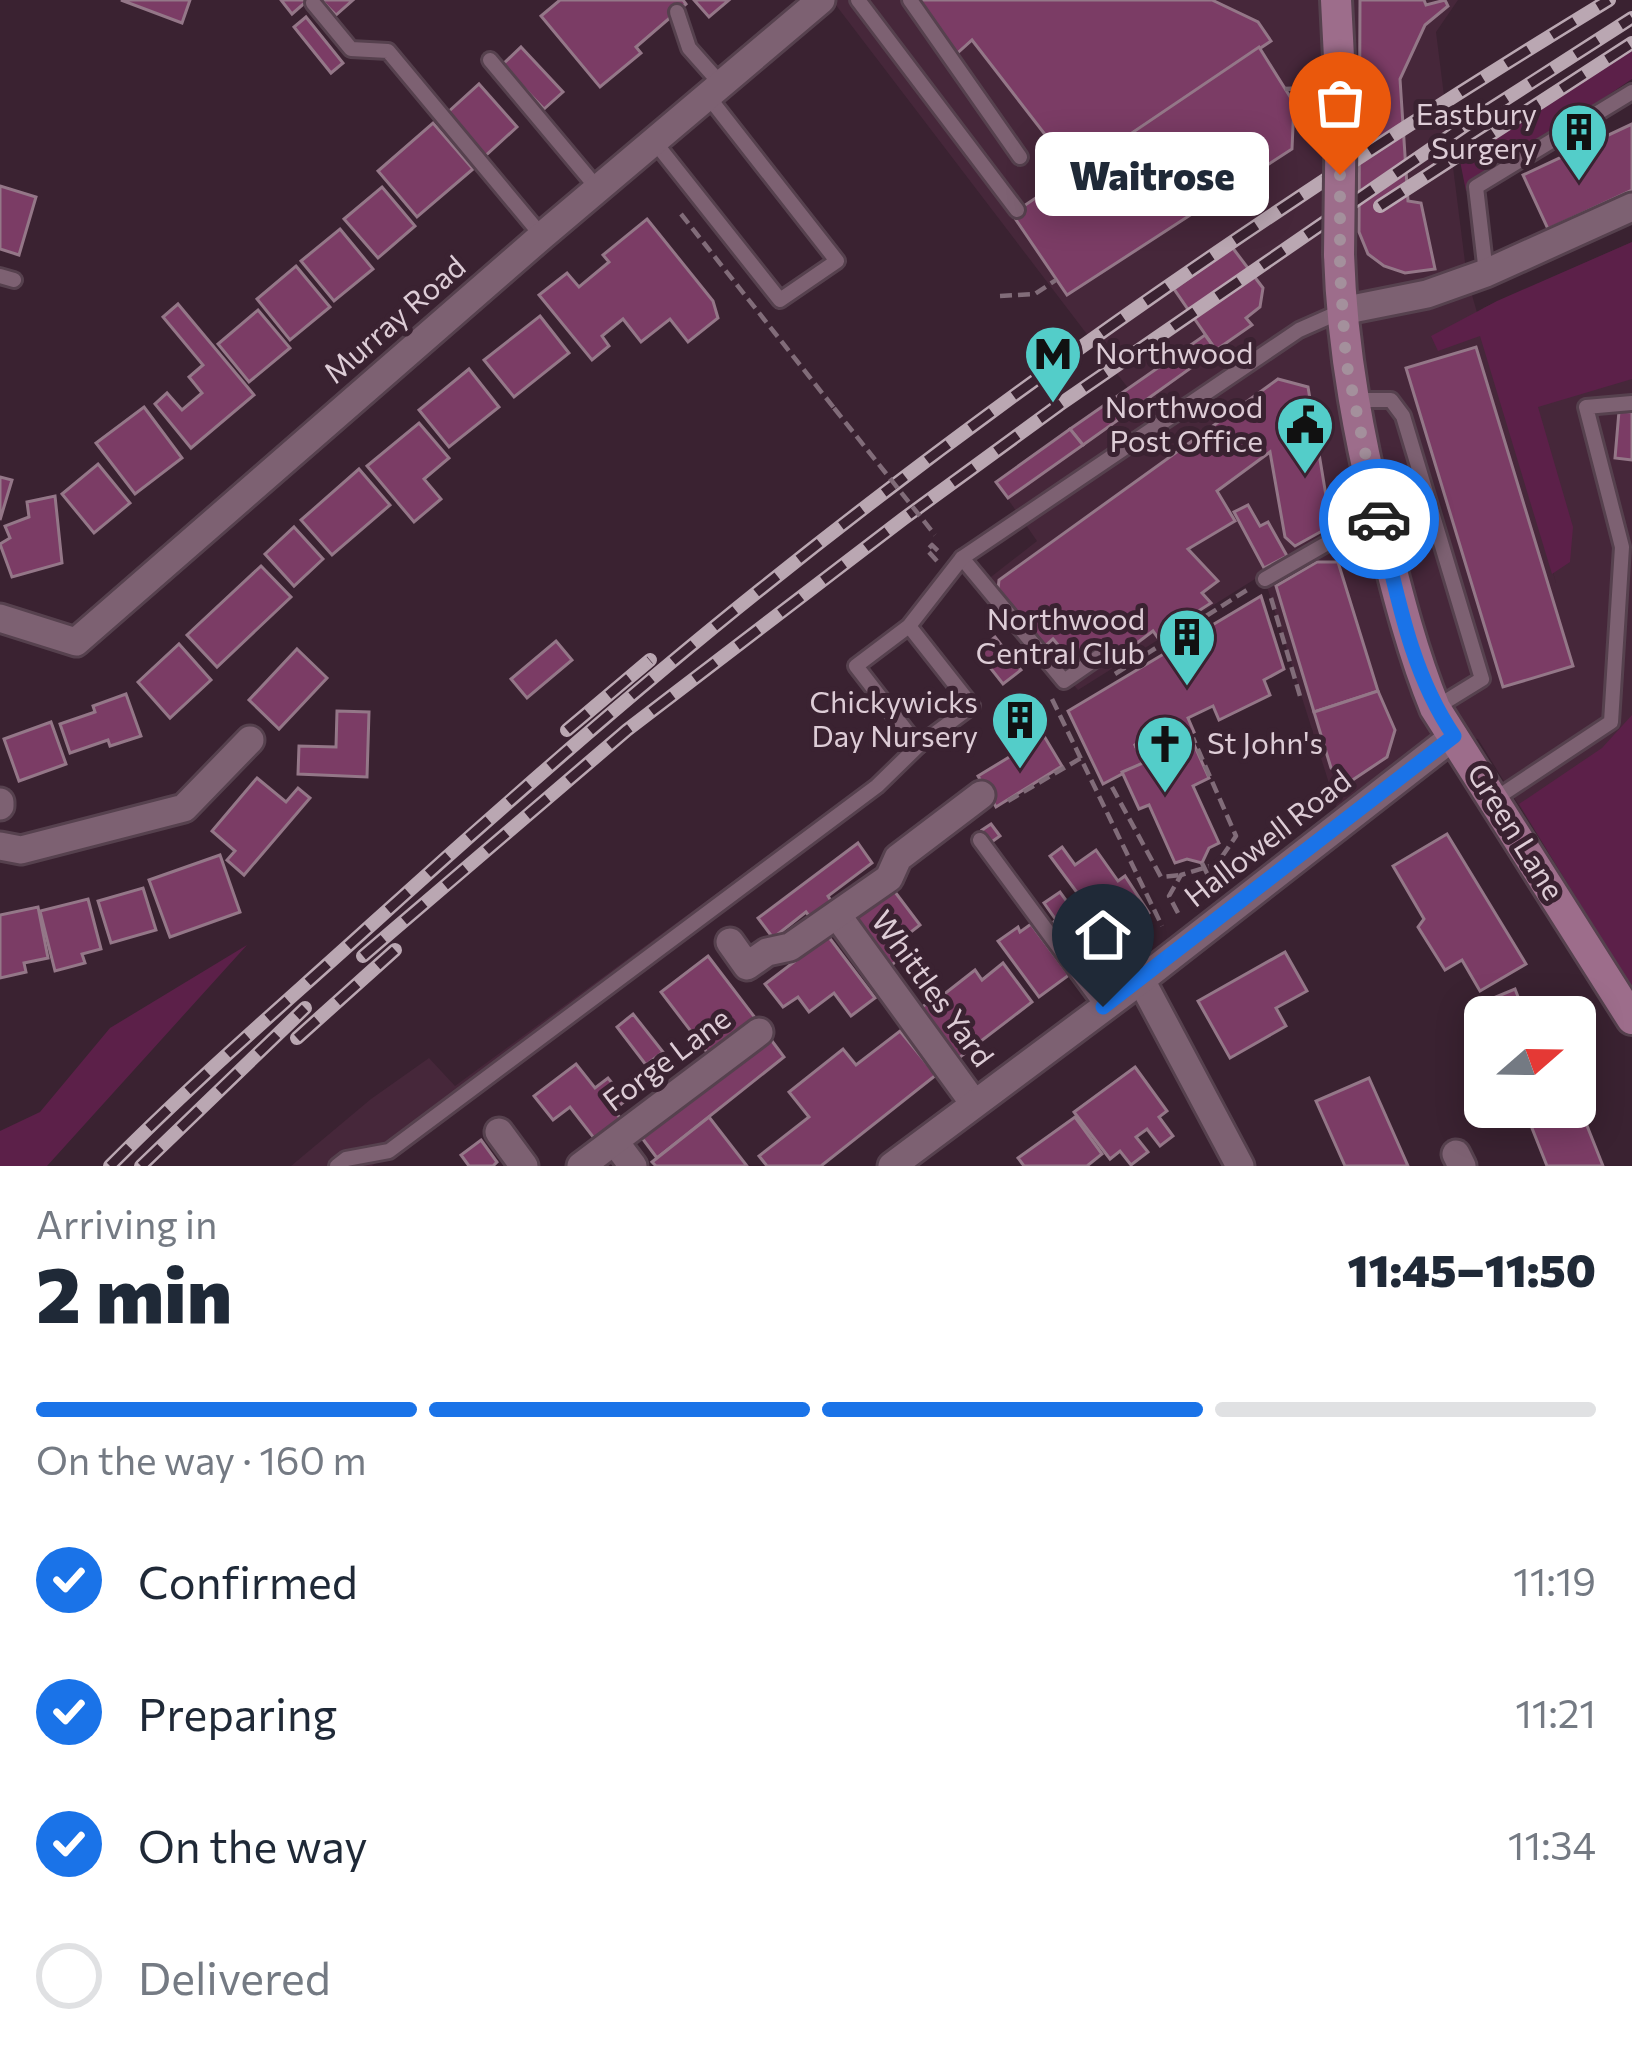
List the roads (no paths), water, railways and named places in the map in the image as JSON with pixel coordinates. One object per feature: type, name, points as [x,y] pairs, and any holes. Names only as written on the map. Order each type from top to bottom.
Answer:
[{"type":"main road","name":"Green Lane","points":[[1336,0],[1342,311],[1352,400],[1400,604],[1435,708],[1632,1019]]},
{"type":"street","name":"Murray Road","points":[[0,618],[76,642],[821,0]]},
{"type":"street","points":[[1342,311],[1427,294],[1486,273],[1632,207]]},
{"type":"street","name":"Hallowell Road","points":[[898,1164],[1454,736]]},
{"type":"street","points":[[0,846],[21,850],[184,808],[250,740]]},
{"type":"street","name":"Whittles Yard","points":[[730,942],[747,966],[766,952],[790,947],[889,878],[898,858],[981,795]]},
{"type":"street","name":"Whittles Yard","points":[[837,915],[973,1102]]},
{"type":"street","points":[[1141,980],[1240,1166]]},
{"type":"street","name":"Forge Lane","points":[[581,1166],[758,1032]]},
{"type":"street","points":[[499,1132],[524,1166]]},
{"type":"street","name":"Forge Lane","points":[[615,1142],[633,1166]]},
{"type":"lane","points":[[858,0],[1017,210]]},
{"type":"lane","points":[[910,0],[1020,157]]},
{"type":"lane","points":[[313,3],[352,50],[388,51],[542,236]]},
{"type":"lane","points":[[654,141],[780,299],[836,261],[714,89],[689,48],[677,12]]},
{"type":"lane","points":[[490,60],[598,189]]},
{"type":"lane","points":[[1486,273],[1476,188],[1632,92]]},
{"type":"lane","points":[[918,746],[856,666],[909,626],[955,555],[1299,330],[1342,311]]},
{"type":"lane","points":[[1352,400],[1391,400],[1403,416],[1483,679],[1435,708]]},
{"type":"lane","points":[[1495,799],[1611,722],[1622,547],[1586,407],[1632,403]]},
{"type":"lane","points":[[1265,578],[1378,514]]},
{"type":"lane","points":[[955,555],[1064,681],[1103,654]]},
{"type":"lane","points":[[337,1166],[346,1159],[389,1151],[877,786],[918,746],[972,706],[909,626]]},
{"type":"lane","points":[[980,840],[1103,1007]]},
{"type":"railway","points":[[110,1166],[238,1044],[563,754],[862,509],[1070,355],[1282,208],[1609,0]]},
{"type":"railway","points":[[363,956],[627,730],[903,519],[1059,405],[1476,118],[1632,18]]},
{"type":"railway","points":[[1380,206],[1632,43]]},
{"type":"railway","points":[[567,730],[650,660]]},
{"type":"railway","points":[[297,1038],[395,950]]},
{"type":"railway","points":[[141,1166],[305,1008]]},
{"type":"place","name":"Waitrose","points":[[1340,175]]},
{"type":"place","name":"Eastbury Surgery","points":[[1579,183]]},
{"type":"place","name":"Northwood","points":[[1053,405]]},
{"type":"place","name":"Northwood Post Office","points":[[1305,476]]},
{"type":"place","name":"Northwood Central Club","points":[[1187,688]]},
{"type":"place","name":"Chickywicks Day Nursery","points":[[1020,771]]},
{"type":"place","name":"St John's","points":[[1165,795]]}]
